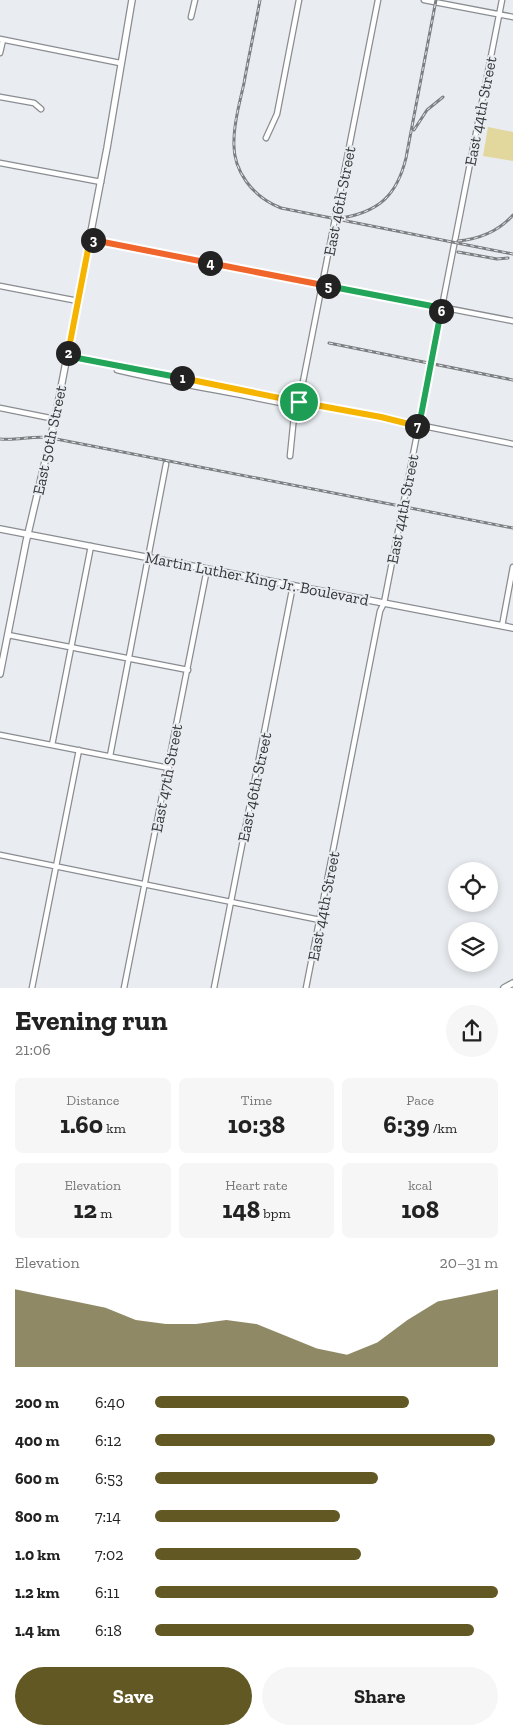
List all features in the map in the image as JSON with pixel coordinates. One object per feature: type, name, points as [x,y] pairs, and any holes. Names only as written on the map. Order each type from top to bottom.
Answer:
[{"type":"main road","name":"East 50th Street","points":[[0,674],[28,534],[55,419],[101,182],[132,0]]},
{"type":"main road","name":"Martin Luther King Jr. Boulevard","points":[[0,529],[513,628]]},
{"type":"main road","points":[[504,988],[513,983]]},
{"type":"street","points":[[192,17],[195,0]]},
{"type":"street","points":[[266,138],[277,114],[299,0]]},
{"type":"street","name":"East 46th Street","points":[[299,402],[378,0]]},
{"type":"street","points":[[424,0],[513,17]]},
{"type":"street","name":"East 44th Street","points":[[306,988],[380,611],[384,603],[502,0]]},
{"type":"street","points":[[0,53],[1,40],[120,63]]},
{"type":"street","points":[[0,97],[34,103],[41,109]]},
{"type":"street","points":[[0,163],[101,182]]},
{"type":"street","points":[[90,239],[513,322]]},
{"type":"street","points":[[0,286],[78,301]]},
{"type":"street","points":[[67,356],[513,444]]},
{"type":"street","points":[[116,370],[138,376],[243,394],[295,406],[290,456]]},
{"type":"street","points":[[0,408],[55,419]]},
{"type":"street","points":[[110,756],[166,464]]},
{"type":"street","points":[[52,745],[91,546]]},
{"type":"street","points":[[502,626],[513,567]]},
{"type":"street","name":"East 47th Street","points":[[124,988],[208,569]]},
{"type":"street","name":"East 46th Street","points":[[214,988],[293,585]]},
{"type":"street","points":[[8,635],[188,670]]},
{"type":"street","points":[[0,735],[168,768]]},
{"type":"street","points":[[32,988],[79,750]]},
{"type":"street","points":[[0,855],[320,920]]},
{"type":"shaded area","points":[[488,127],[513,132],[513,161],[483,156]]},
{"type":"railway","points":[[260,0],[234,133],[234,151],[237,162],[246,182],[253,190],[281,208],[513,254]]},
{"type":"railway","points":[[341,218],[366,211],[384,200],[391,192],[402,171],[436,0]]},
{"type":"railway","points":[[414,130],[427,110],[443,97]]},
{"type":"railway","points":[[458,241],[474,238],[495,230],[513,215]]},
{"type":"railway","points":[[458,252],[497,259],[508,258]]},
{"type":"railway","points":[[329,343],[513,380]]},
{"type":"railway","points":[[0,439],[51,438],[513,528]]},
{"type":"route","points":[[90,239],[442,308],[419,426],[299,402],[67,356],[90,239]]}]
